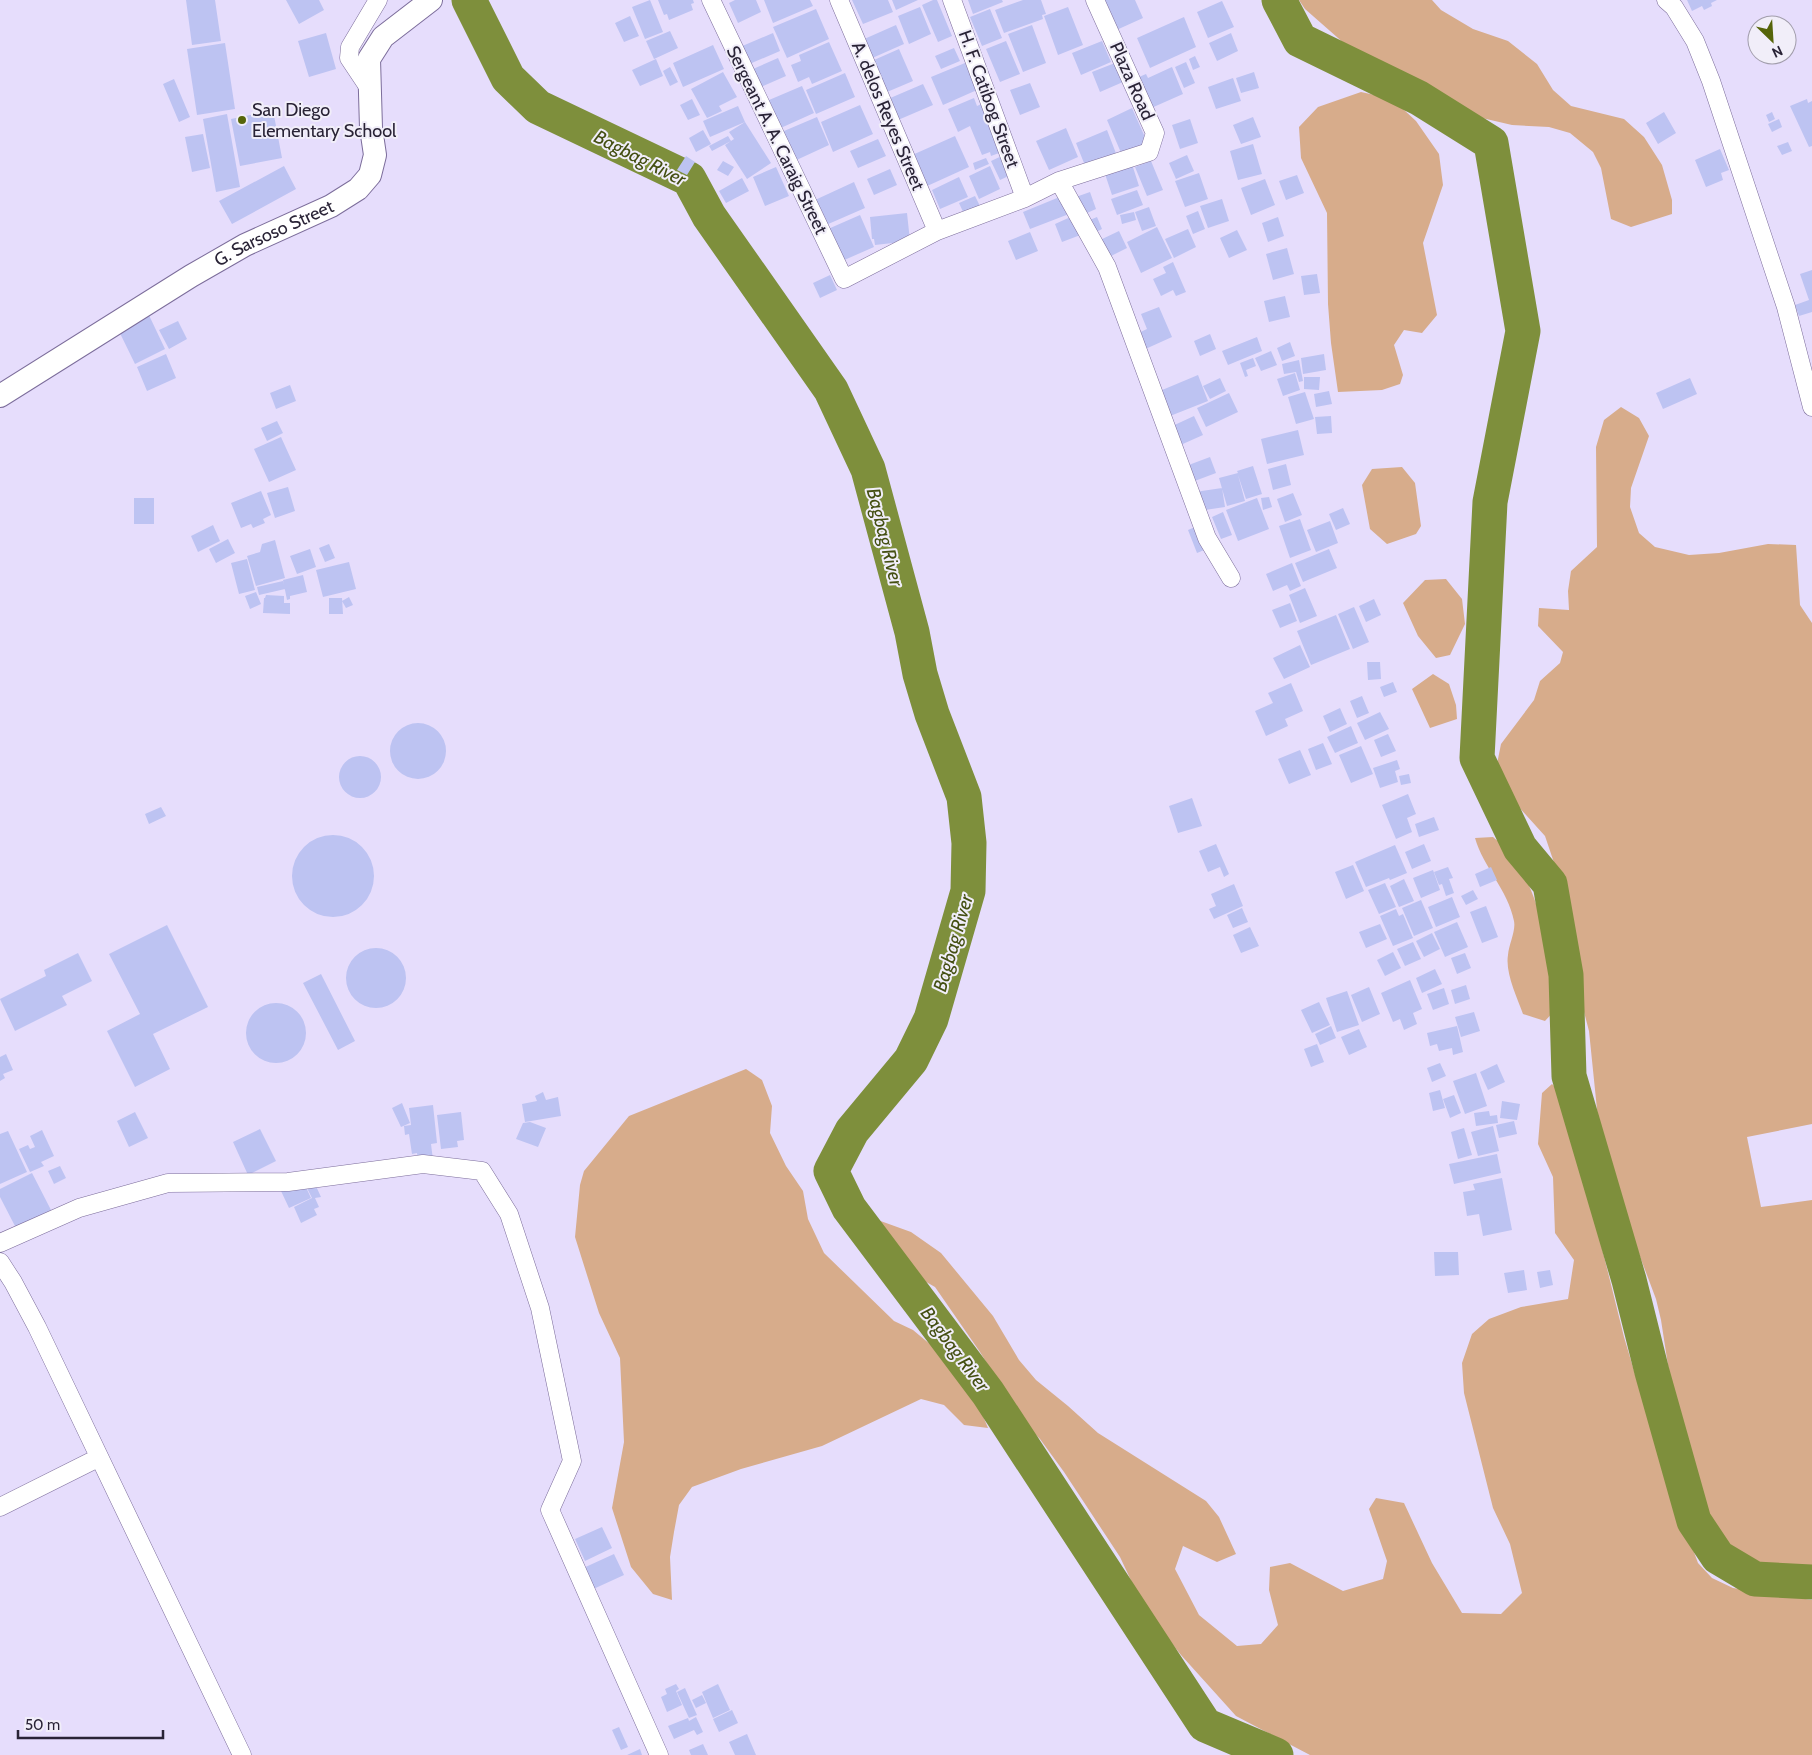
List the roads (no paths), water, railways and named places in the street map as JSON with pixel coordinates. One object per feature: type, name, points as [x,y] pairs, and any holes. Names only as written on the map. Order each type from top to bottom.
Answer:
[{"type":"street","points":[[369,88],[349,58],[350,46],[378,0]]},
{"type":"street","name":"G. Sarsoso Street","points":[[0,396],[191,276],[245,245],[330,206],[358,189],[370,175],[375,155],[371,128],[369,59],[383,37],[431,0]]},
{"type":"street","name":"Sergeant A. A. Caraig Street","points":[[711,0],[844,280]]},
{"type":"street","name":"A. delos Reyes Street","points":[[839,0],[937,231]]},
{"type":"street","name":"H. F. Catibog Street","points":[[952,0],[1025,198]]},
{"type":"street","name":"Plaza Road","points":[[844,280],[937,231],[1025,198],[1059,181],[1149,152],[1155,133],[1096,0]]},
{"type":"street","points":[[1666,0],[1674,8],[1695,41],[1711,81],[1786,307],[1812,406]]},
{"type":"street","points":[[1059,181],[1107,267],[1207,538],[1231,578]]},
{"type":"street","points":[[0,1243],[79,1208],[168,1183],[288,1182],[423,1164],[482,1171],[509,1214],[540,1308],[572,1461],[550,1510],[659,1755]]},
{"type":"street","points":[[0,1262],[13,1282],[37,1328],[242,1755]]},
{"type":"street","points":[[0,1507],[98,1458]]},
{"type":"waterway","name":"Bagbag River","points":[[469,0],[508,78],[538,107],[689,179],[709,216],[831,390],[868,469],[912,632],[920,674],[932,714],[964,797],[969,843],[968,891],[931,1019],[911,1060],[852,1131],[831,1171],[849,1208],[988,1393],[1205,1725],[1276,1755]]},
{"type":"waterway","points":[[1279,0],[1300,40],[1419,98],[1491,143],[1523,331],[1490,502],[1477,758],[1520,848],[1550,884],[1566,975],[1569,1076],[1629,1280],[1652,1372],[1694,1521],[1718,1557],[1755,1579],[1812,1582]]},
{"type":"place","name":"San Diego Elementary School","points":[[242,120]]}]
